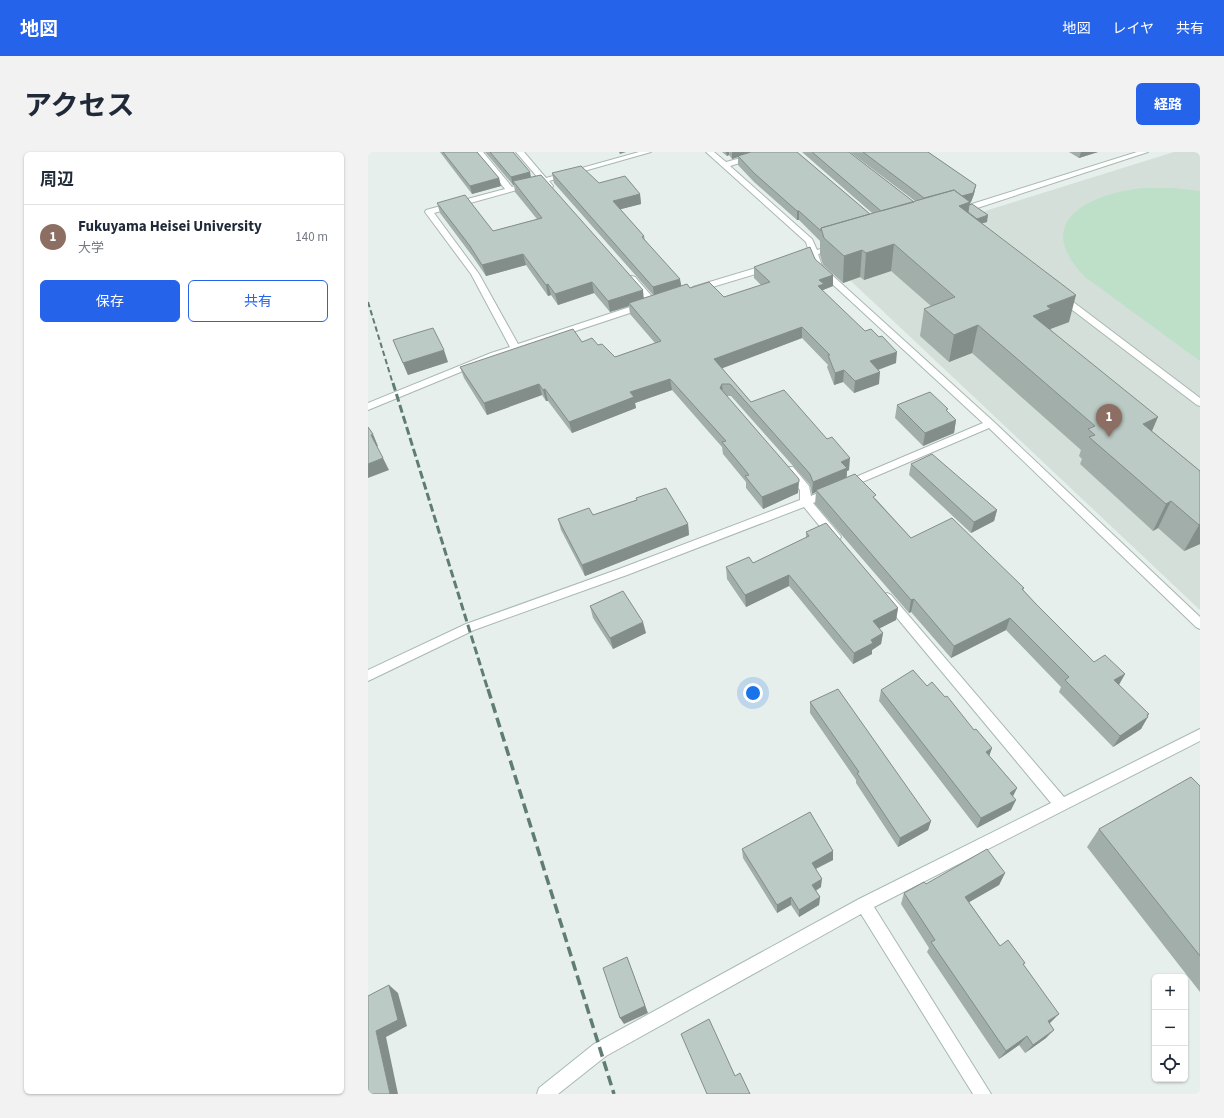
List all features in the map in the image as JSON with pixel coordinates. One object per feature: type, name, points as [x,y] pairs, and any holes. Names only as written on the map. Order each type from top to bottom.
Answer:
[{"type":"street","points":[[479,152],[510,190]]},
{"type":"street","points":[[520,152],[556,193]]},
{"type":"street","points":[[515,348],[475,274],[429,212],[647,152]]},
{"type":"street","points":[[710,152],[809,241],[815,260],[819,267],[990,424],[1200,624]]},
{"type":"street","points":[[726,165],[771,152]]},
{"type":"street","points":[[962,221],[952,213],[1144,152]]},
{"type":"street","points":[[798,258],[843,244]]},
{"type":"street","points":[[684,293],[775,265]]},
{"type":"street","points":[[368,407],[515,348],[657,301],[628,274]]},
{"type":"street","points":[[1056,293],[1200,403]]},
{"type":"street","points":[[368,676],[470,627],[623,572],[806,502],[990,424]]},
{"type":"street","points":[[785,465],[805,489],[806,502],[842,545]]},
{"type":"street","points":[[877,587],[1062,805]]},
{"type":"street","points":[[544,1094],[600,1050],[864,904],[1200,735]]},
{"type":"street","points":[[864,904],[983,1094]]},
{"type":"shaded area","points":[[1174,152],[1200,152],[1200,610],[834,265],[834,258]]},
{"type":"green space","points":[[1142,188],[1174,188],[1200,191],[1200,361],[1085,277],[1070,257],[1063,240],[1065,226],[1073,214],[1087,204],[1122,191]]},
{"type":"building","points":[[443,152],[477,152],[499,178],[470,186]]},
{"type":"building","points":[[490,152],[513,152],[530,172],[511,177]]},
{"type":"building","points":[[751,152],[797,152],[870,214],[821,228],[821,231],[754,173],[738,156]]},
{"type":"building","points":[[812,152],[849,152],[914,202],[881,211]]},
{"type":"building","points":[[863,152],[928,152],[976,185],[973,193],[962,196],[954,190],[924,198]]},
{"type":"building","points":[[581,166],[599,183],[625,176],[640,194],[613,201],[644,236],[642,237],[680,279],[653,287],[552,173]]},
{"type":"building","points":[[541,175],[643,290],[608,301],[592,282],[555,294],[548,284],[546,285],[523,254],[482,265],[470,246],[437,203],[465,195],[493,231],[542,218],[513,181]]},
{"type":"building","points":[[954,190],[970,202],[959,206],[1076,295],[1047,306],[1051,309],[1033,316],[1158,417],[1143,424],[1200,471],[1199,525],[1171,501],[1166,504],[1089,437],[1095,435],[1088,429],[1095,426],[978,325],[954,335],[924,309],[955,297],[894,244],[866,253],[862,250],[844,256],[824,238],[821,228]]},
{"type":"building","points":[[972,204],[988,215],[977,219],[968,212],[969,205]]},
{"type":"building","points":[[810,247],[815,259],[833,275],[819,280],[824,284],[818,286],[865,331],[871,329],[879,337],[882,336],[897,352],[870,361],[880,372],[855,381],[844,370],[835,373],[828,355],[830,355],[802,327],[714,359],[751,402],[784,390],[827,439],[832,437],[850,458],[841,462],[847,468],[813,482],[810,474],[730,384],[722,384],[720,388],[799,479],[799,482],[762,497],[745,476],[749,475],[722,442],[726,441],[670,379],[630,392],[634,397],[569,422],[545,389],[543,390],[539,384],[484,403],[460,367],[573,329],[582,342],[592,338],[598,345],[602,344],[615,357],[661,341],[629,303],[687,284],[690,288],[709,282],[724,297],[770,282],[754,267]]},
{"type":"building","points":[[433,328],[444,350],[403,363],[393,340]]},
{"type":"building","points":[[930,392],[948,409],[946,410],[956,420],[925,433],[897,405]]},
{"type":"building","points":[[368,427],[373,434],[371,435],[383,458],[368,464]]},
{"type":"building","points":[[932,454],[997,510],[974,522],[911,464]]},
{"type":"building","points":[[855,474],[876,495],[873,497],[911,538],[952,518],[1024,588],[1022,589],[1036,604],[1094,662],[1105,655],[1125,674],[1114,680],[1149,714],[1147,715],[1148,717],[1120,736],[1065,680],[1069,677],[1010,618],[954,646],[914,599],[911,600],[816,490]]},
{"type":"building","points":[[666,488],[688,524],[582,565],[558,519],[589,508],[593,515]]},
{"type":"building","points":[[826,523],[898,608],[873,621],[883,633],[871,640],[873,643],[854,653],[789,575],[745,595],[726,567],[749,557],[753,563],[809,536],[806,532]]},
{"type":"building","points":[[623,591],[643,622],[610,638],[590,606]]},
{"type":"building","points":[[913,670],[927,686],[932,682],[945,697],[947,696],[974,730],[976,729],[992,748],[986,752],[1017,788],[1010,793],[1016,800],[981,818],[881,690]]},
{"type":"building","points":[[838,689],[931,821],[900,838],[857,773],[859,772],[810,702]]},
{"type":"building","points":[[1191,777],[1200,786],[1200,956],[1099,829]]},
{"type":"building","points":[[810,812],[833,851],[812,863],[822,879],[812,885],[820,897],[799,910],[791,897],[777,905],[742,849]]},
{"type":"building","points":[[987,849],[1005,873],[965,897],[1000,946],[1008,940],[1025,963],[1023,964],[1059,1014],[1048,1021],[1054,1030],[1033,1045],[1027,1036],[1006,1051],[931,942],[935,940],[904,893],[924,882],[926,884]]},
{"type":"building","points":[[627,957],[645,1006],[620,1018],[603,968]]},
{"type":"building","points":[[389,985],[398,1020],[376,1031],[390,1094],[368,1094],[368,996]]},
{"type":"building","points":[[709,1019],[735,1076],[740,1073],[750,1094],[707,1094],[681,1034]]},
{"type":"railway","points":[[368,302],[393,384]]},
{"type":"railway","points":[[393,383],[488,690]]},
{"type":"railway","points":[[488,689],[614,1094]]},
{"type":"place","name":"Fukuyama Heisei University","points":[[1109,437]]}]
